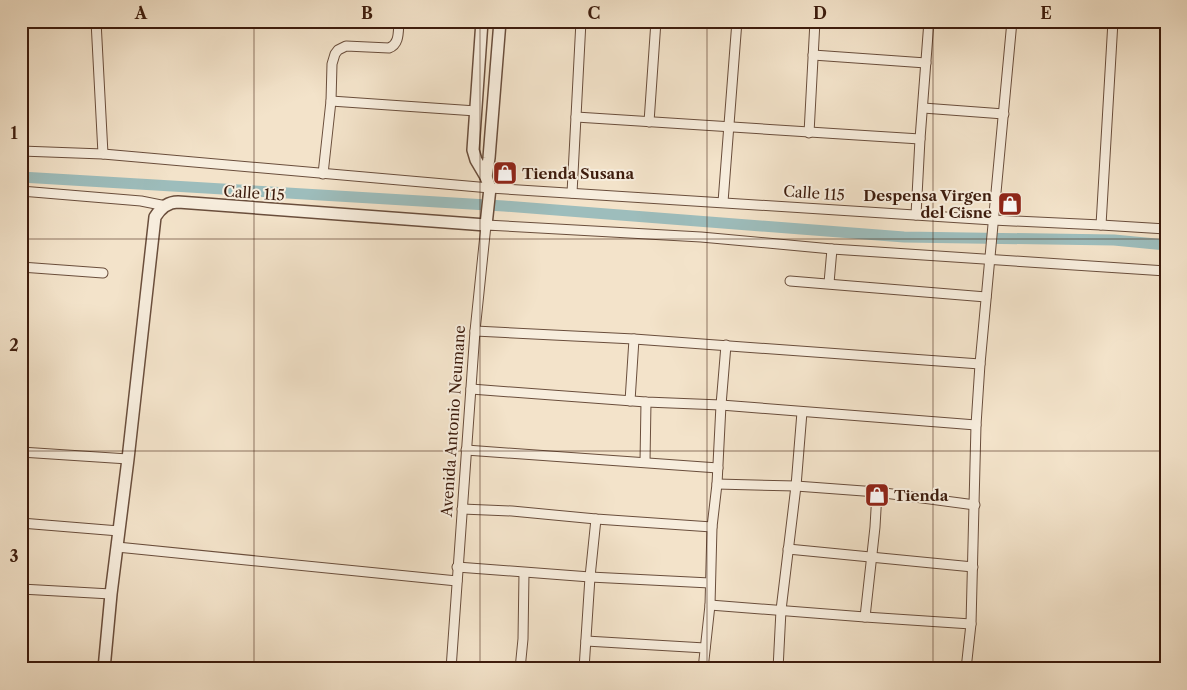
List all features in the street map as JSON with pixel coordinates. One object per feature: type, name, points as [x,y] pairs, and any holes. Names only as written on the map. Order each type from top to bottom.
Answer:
[{"type":"street","points":[[323,174],[331,101],[332,64],[335,54],[346,46],[393,47],[397,42],[399,21]]},
{"type":"street","points":[[482,21],[474,150],[476,160],[488,185]]},
{"type":"street","name":"Avenida Antonio Neumane","points":[[451,669],[466,450],[486,222],[500,21]]},
{"type":"street","points":[[572,193],[581,21]]},
{"type":"street","points":[[649,122],[656,21]]},
{"type":"street","points":[[723,202],[737,21]]},
{"type":"street","points":[[809,133],[815,21]]},
{"type":"street","points":[[916,215],[929,21]]},
{"type":"street","points":[[966,669],[971,624],[976,425],[980,364],[1012,21]]},
{"type":"street","points":[[1101,225],[1113,21]]},
{"type":"street","points":[[21,22],[96,22],[103,154]]},
{"type":"street","points":[[813,55],[926,63]]},
{"type":"street","points":[[331,101],[476,111]]},
{"type":"street","points":[[923,108],[1004,114]]},
{"type":"street","points":[[576,117],[920,139]]},
{"type":"street","name":"Calle 115","points":[[21,151],[103,154],[323,174],[488,185],[572,193],[1166,229]]},
{"type":"street","name":"Calle 115","points":[[21,191],[141,201],[166,206],[172,202],[178,202],[486,222]]},
{"type":"street","points":[[104,669],[154,217],[166,206]]},
{"type":"street","points":[[486,222],[701,237],[832,249],[990,256],[1166,271]]},
{"type":"street","points":[[829,283],[832,249]]},
{"type":"street","points":[[21,267],[103,274]]},
{"type":"street","points":[[790,281],[986,297]]},
{"type":"street","points":[[475,331],[726,345],[980,364]]},
{"type":"street","points":[[630,400],[634,339]]},
{"type":"street","points":[[703,669],[710,605],[712,527],[717,484],[726,345]]},
{"type":"street","points":[[471,389],[646,402],[721,405],[976,425]]},
{"type":"street","points":[[644,462],[646,402]]},
{"type":"street","points":[[778,669],[781,610],[796,486],[802,412]]},
{"type":"street","points":[[466,450],[718,468]]},
{"type":"street","points":[[21,452],[128,459]]},
{"type":"street","points":[[717,484],[796,486],[877,492],[974,505]]},
{"type":"street","points":[[865,617],[877,492]]},
{"type":"street","points":[[462,508],[712,527]]},
{"type":"street","points":[[584,669],[596,519]]},
{"type":"street","points":[[21,523],[119,531]]},
{"type":"street","points":[[117,547],[457,581]]},
{"type":"street","points":[[788,549],[972,567]]},
{"type":"street","points":[[458,567],[524,573],[710,583]]},
{"type":"street","points":[[520,669],[523,639],[524,573]]},
{"type":"street","points":[[21,589],[111,594]]},
{"type":"street","points":[[710,605],[971,624]]},
{"type":"street","points":[[586,641],[706,648]]},
{"type":"waterway","points":[[21,177],[504,206],[904,237],[1114,240],[1166,245]]},
{"type":"place","name":"Tienda Susana","points":[[505,173]]},
{"type":"place","name":"Despensa Virgen del Cisne","points":[[1010,204]]},
{"type":"place","name":"Tienda","points":[[877,495]]}]
